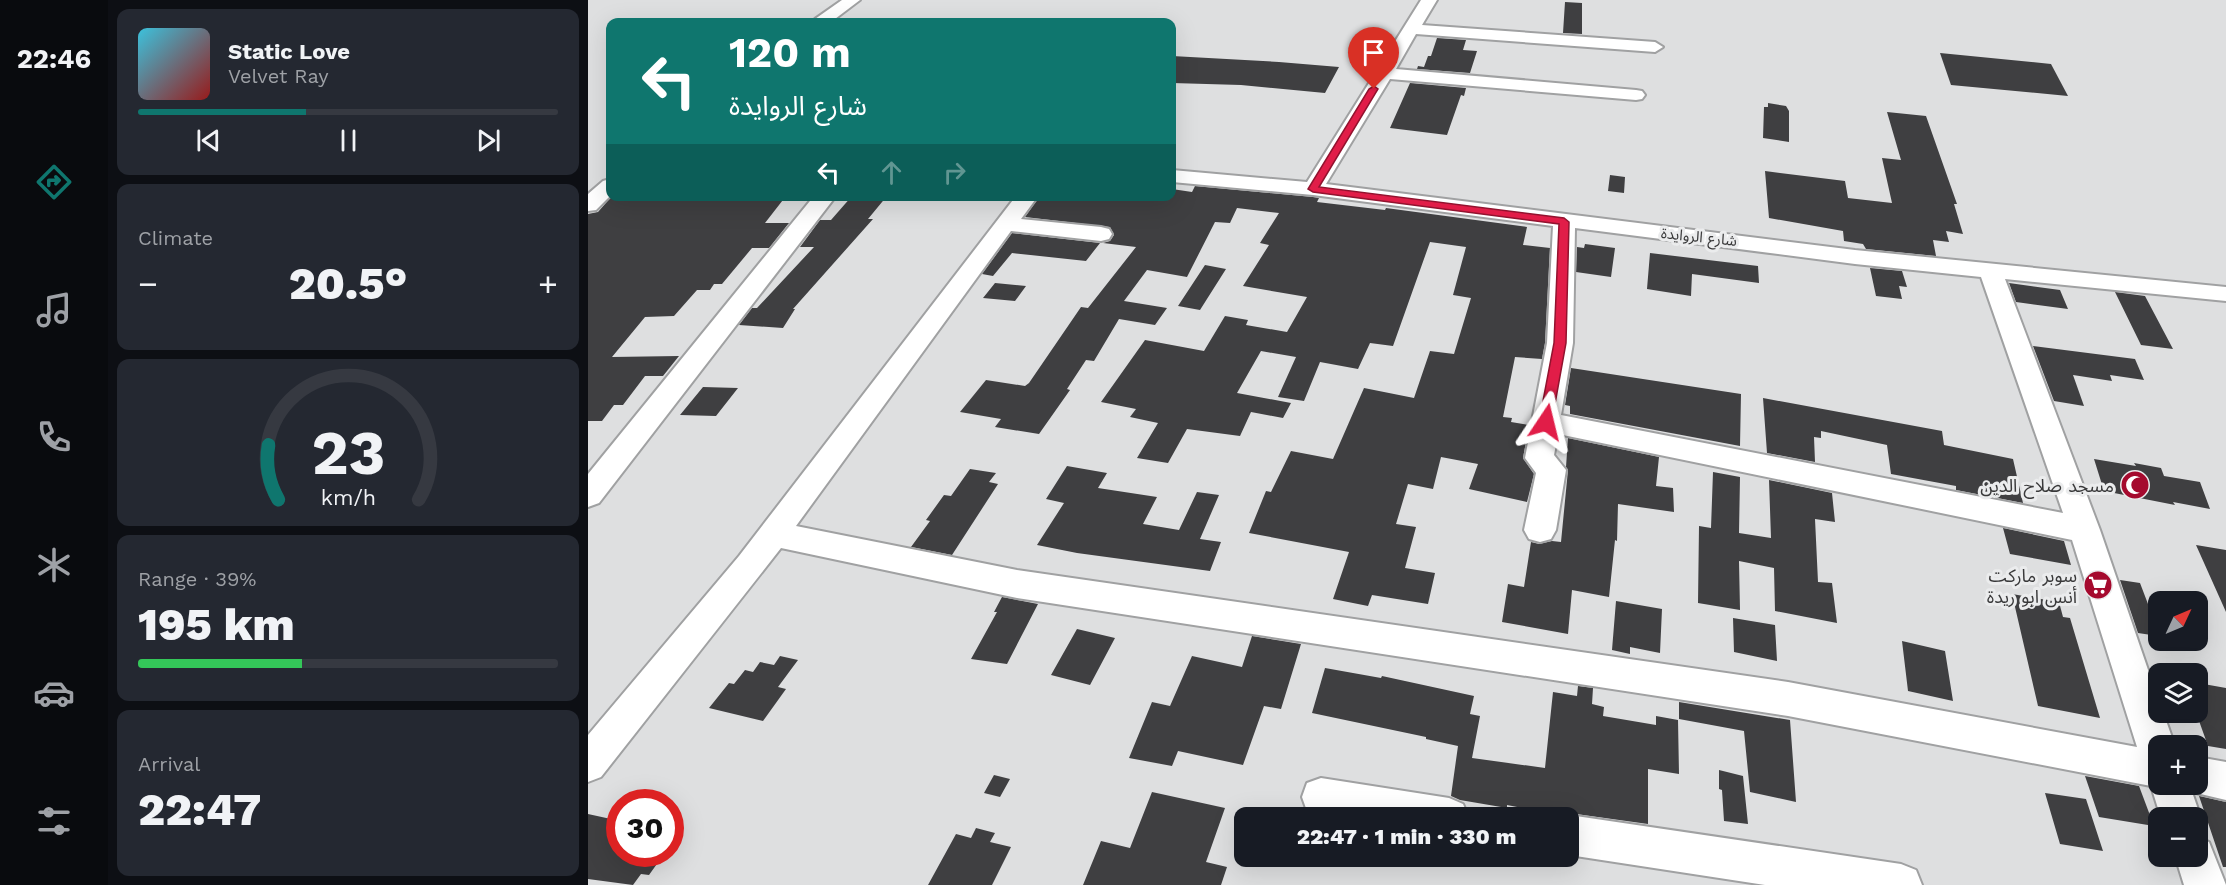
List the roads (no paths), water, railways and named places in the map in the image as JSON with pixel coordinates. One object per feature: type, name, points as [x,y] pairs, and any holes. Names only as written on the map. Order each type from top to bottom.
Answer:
[{"type":"street","points":[[827,18],[852,0]]},
{"type":"street","points":[[1313,189],[1429,0]]},
{"type":"street","points":[[1410,29],[1655,47]]},
{"type":"street","points":[[1383,74],[1636,95]]},
{"type":"street","name":"شارع الروايدة","points":[[1176,176],[1313,189],[1855,257],[2226,294]]},
{"type":"street","points":[[588,205],[606,188]]},
{"type":"street","points":[[588,495],[822,201]]},
{"type":"street","points":[[588,764],[774,534],[1024,201]]},
{"type":"street","points":[[1540,530],[1551,470],[1539,458],[1560,343],[1564,222]]},
{"type":"street","points":[[1005,224],[1101,234]]},
{"type":"street","points":[[1990,270],[2084,530],[2152,735]]},
{"type":"street","points":[[1546,422],[2084,530]]},
{"type":"street","points":[[774,534],[1017,584],[1788,699],[2148,767]]},
{"type":"street","points":[[2208,778],[2226,781]]},
{"type":"street","points":[[1321,797],[1382,807]]},
{"type":"street","points":[[1579,837],[1901,885]]},
{"type":"street","points":[[2199,867],[2205,885]]},
{"type":"place","name":"مسجد صلاح الدين","points":[[2135,485]]},
{"type":"place","name":"سوبر ماركت أنس ابو ريدة","points":[[2098,585]]}]
